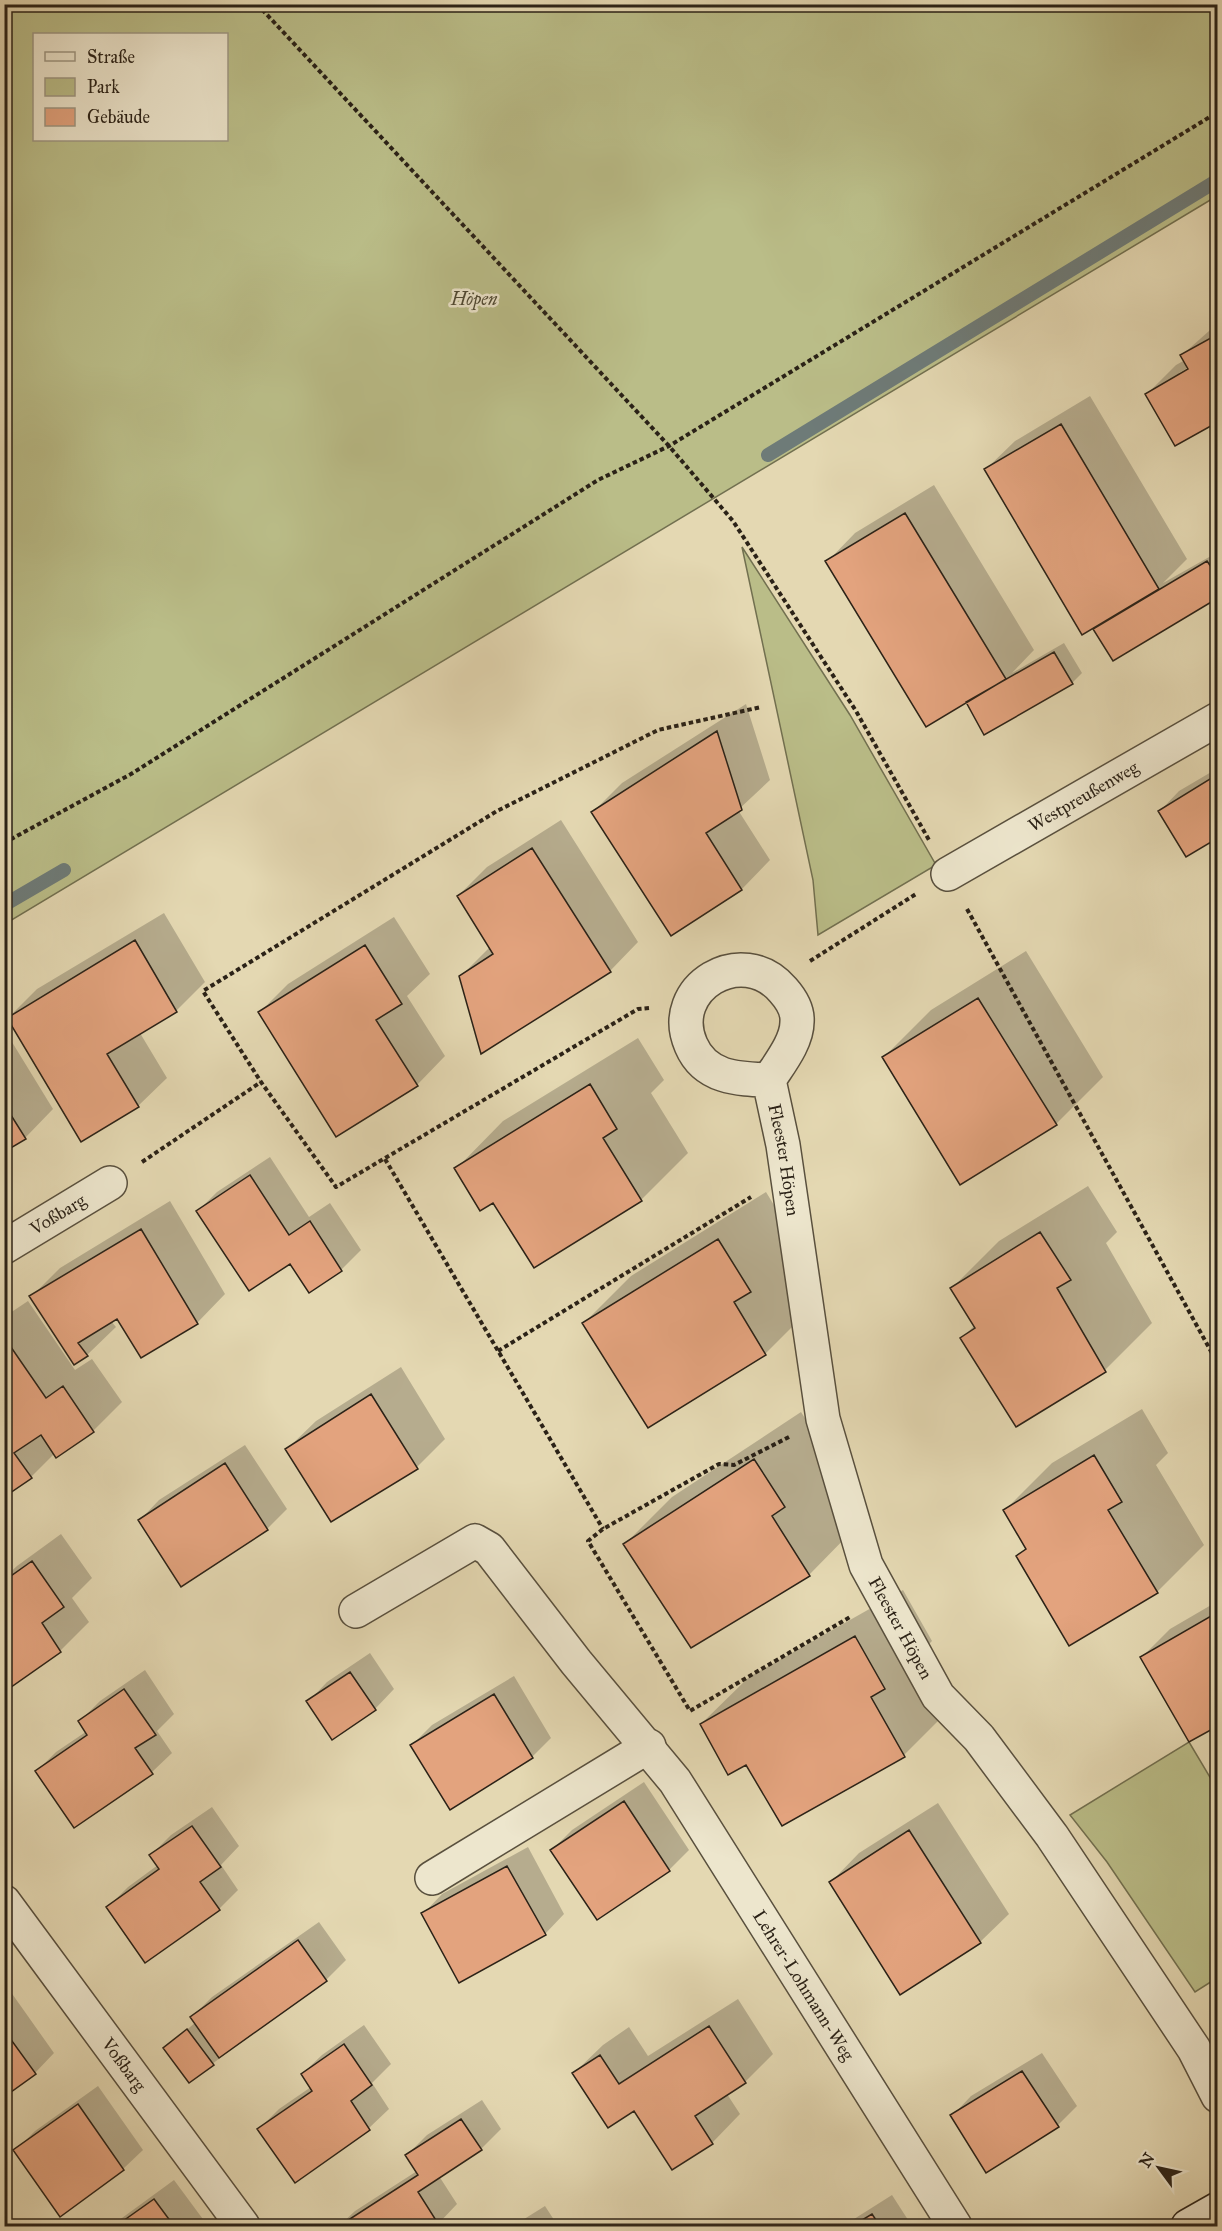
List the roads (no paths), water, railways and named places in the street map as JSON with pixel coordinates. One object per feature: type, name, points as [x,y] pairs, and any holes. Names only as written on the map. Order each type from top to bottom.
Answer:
[{"type":"street","name":"Westpreußenweg","points":[[948,874],[1218,719]]},
{"type":"street","name":"Fleester Höpen","points":[[769,1080],[726,1077],[706,1067],[694,1052],[687,1037],[686,1022],[690,1004],[697,991],[708,980],[725,971],[743,969],[761,972],[777,982],[790,998],[798,1024],[769,1080],[788,1174],[823,1419],[855,1534],[882,1598],[938,1696],[979,1738],[1052,1836],[1194,2049],[1218,2096]]},
{"type":"street","name":"Voßbarg","points":[[4,1247],[110,1183]]},
{"type":"street","name":"Lehrer-Lohmann-Weg","points":[[356,1611],[475,1541],[489,1549],[576,1662],[649,1746],[675,1781],[955,2226]]},
{"type":"street","points":[[432,1878],[649,1746]]},
{"type":"street","name":"Voßbarg","points":[[4,1902],[243,2226]]},
{"type":"street","points":[[1188,2226],[1218,2210]]},
{"type":"waterway","points":[[768,455],[1218,180]]},
{"type":"waterway","points":[[4,905],[64,870]]},
{"type":"park label","name":"Höpen","points":[[474,299]]}]
